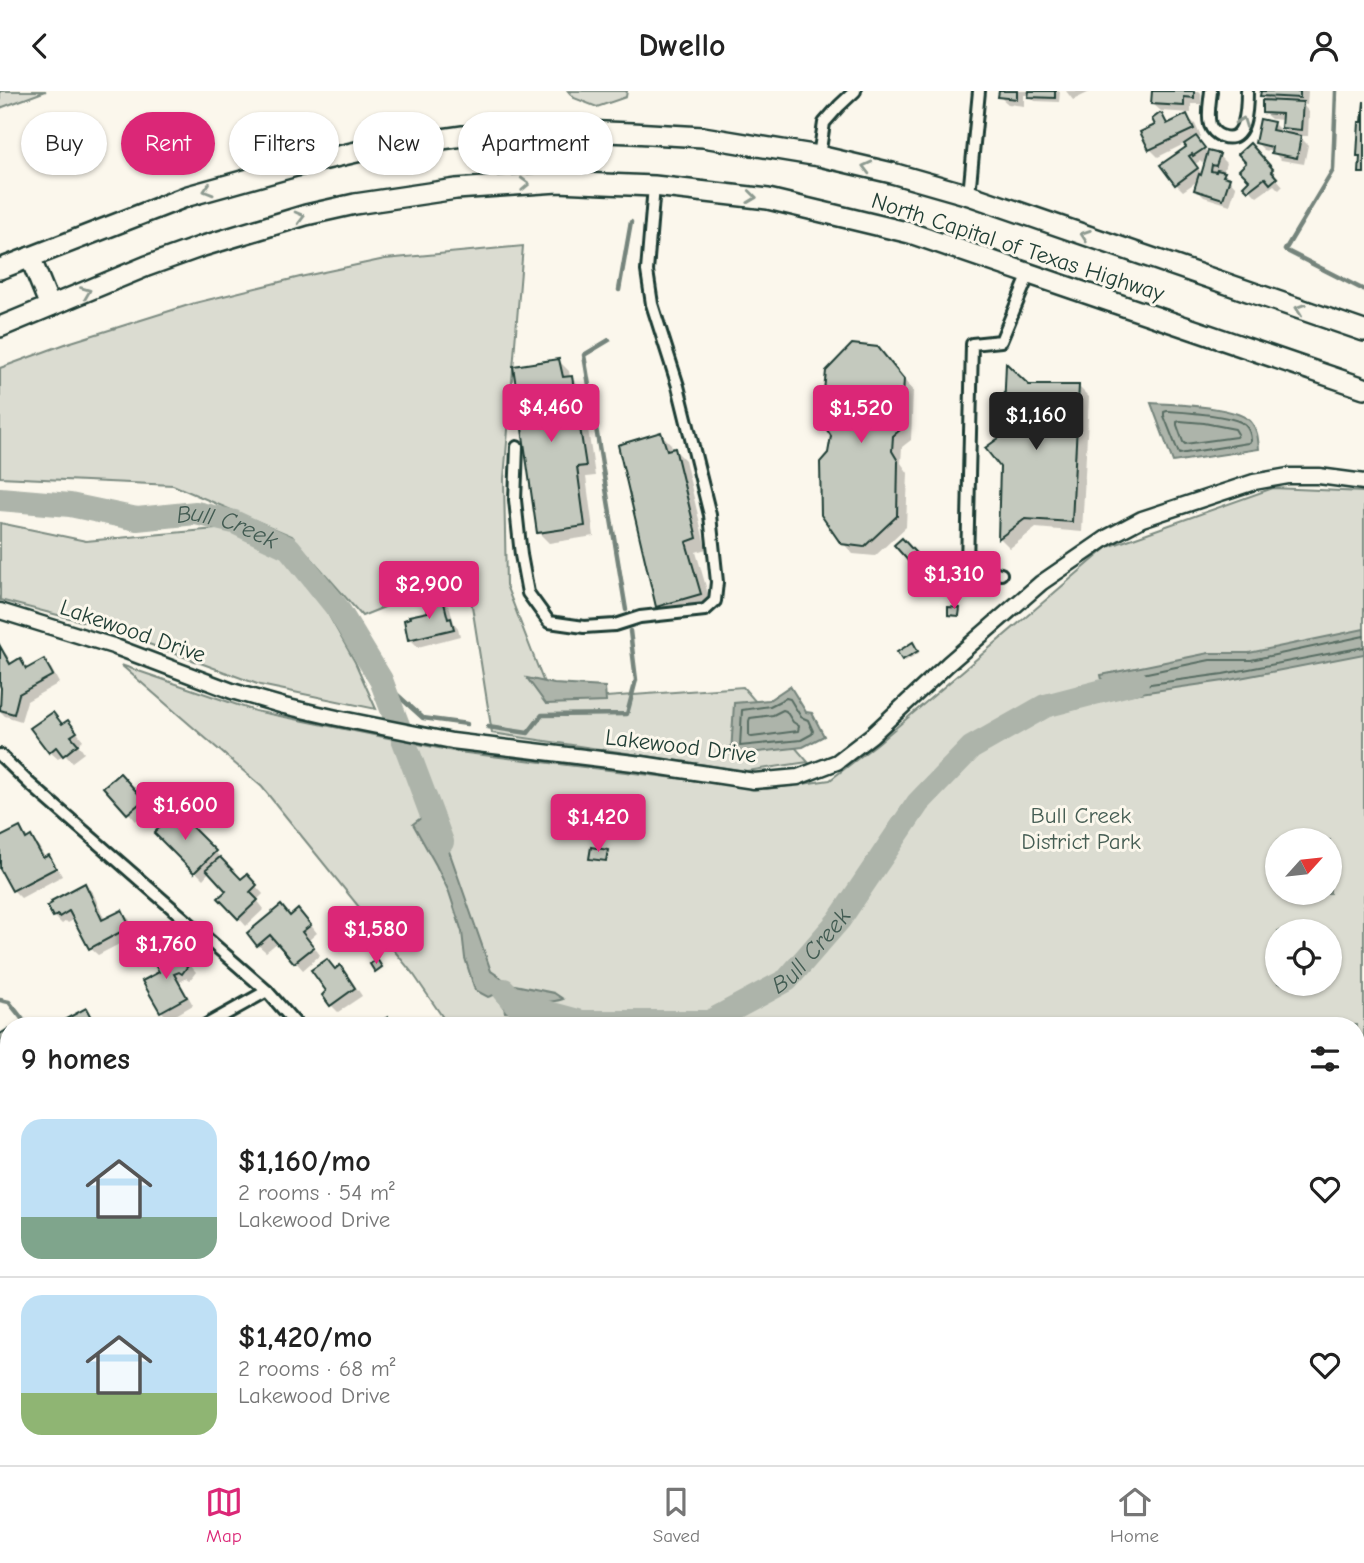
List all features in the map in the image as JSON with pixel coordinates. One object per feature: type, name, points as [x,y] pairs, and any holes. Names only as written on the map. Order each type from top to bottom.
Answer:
[{"type":"highway","name":"North Capital of Texas Highway","points":[[0,269],[188,196],[253,177],[365,151],[463,136],[578,131],[632,133],[703,137],[819,156],[891,173],[969,195],[1364,331]]},
{"type":"highway","name":"North Capital of Texas Highway","points":[[0,327],[200,247],[306,215],[355,204],[501,185],[558,183],[654,187],[768,199],[910,233],[1364,387]]},
{"type":"highway","points":[[30,257],[50,306]]},
{"type":"street","points":[[819,156],[824,123],[855,91]]},
{"type":"street","points":[[969,195],[979,91]]},
{"type":"street","points":[[1211,91],[1211,128],[1218,136],[1228,138],[1237,134],[1242,127],[1246,116],[1247,91]]},
{"type":"street","points":[[517,447],[515,500],[521,555],[528,593],[549,622],[584,627],[615,625],[639,617],[705,610],[715,601],[717,582],[710,515],[678,386],[652,305],[647,271],[654,187]]},
{"type":"street","points":[[1001,574],[967,566],[972,344],[1001,341],[1029,274]]},
{"type":"street","name":"Lakewood Drive","points":[[0,611],[113,646],[232,691],[337,718],[452,741],[642,764],[754,781],[798,777],[837,762],[872,735],[1041,583],[1108,537],[1142,519],[1254,482],[1288,476],[1319,476],[1364,482]]},
{"type":"street","points":[[0,755],[267,991],[290,1017]]},
{"type":"street","points":[[220,1017],[267,991]]},
{"type":"green space","points":[[0,91],[46,91],[0,108]]},
{"type":"green space","points":[[568,91],[627,91],[626,97],[597,107],[574,98]]},
{"type":"green space","points":[[523,246],[504,479],[506,585],[551,701],[743,687],[808,762],[747,771],[492,733],[467,574],[362,616],[292,536],[173,485],[0,477],[0,368],[68,343],[195,303],[300,277],[385,259]]},
{"type":"green space","name":"Bull Creek District Park","points":[[1273,488],[1364,492],[1364,1017],[443,1017],[414,975],[262,787],[121,665],[255,711],[458,752],[767,789],[830,780],[878,743],[1108,547]]},
{"type":"green space","points":[[0,523],[86,541],[227,528],[295,555],[355,662],[376,709],[260,685],[100,626],[0,600]]},
{"type":"water","points":[[1151,403],[1221,409],[1245,417],[1255,429],[1259,449],[1173,462]]},
{"type":"water","points":[[1364,629],[1364,654],[1224,681],[1106,698],[1101,675],[1209,653],[1249,653]]},
{"type":"water","points":[[527,678],[554,684],[605,687],[606,702],[546,704]]},
{"type":"water","points":[[790,686],[806,712],[812,713],[824,736],[803,747],[731,755],[734,703],[769,700]]},
{"type":"water","points":[[434,808],[491,971],[510,984],[554,993],[563,999],[542,1003],[519,1012],[505,1012],[503,1002],[497,994],[488,997],[475,990],[465,958],[462,932],[449,892],[413,824]]},
{"type":"building","points":[[999,91],[1017,91],[1017,99],[998,97]]},
{"type":"building","points":[[1029,91],[1055,91],[1055,98],[1028,97]]},
{"type":"building","points":[[1152,91],[1194,91],[1194,98],[1184,97],[1184,106],[1151,104]]},
{"type":"building","points":[[1261,91],[1300,91],[1300,98],[1260,96]]},
{"type":"building","points":[[1262,100],[1303,102],[1301,130],[1281,128],[1282,114],[1262,113]]},
{"type":"building","points":[[1364,101],[1364,173],[1359,173],[1359,122],[1362,122]]},
{"type":"building","points":[[1160,113],[1167,124],[1187,114],[1194,129],[1149,150],[1140,132],[1155,125],[1152,119]]},
{"type":"building","points":[[1260,119],[1274,122],[1272,130],[1301,136],[1297,158],[1271,153],[1272,147],[1255,143]]},
{"type":"building","points":[[1196,136],[1205,148],[1189,156],[1198,168],[1175,185],[1160,165],[1186,147],[1184,144]]},
{"type":"building","points":[[1250,143],[1273,169],[1271,171],[1277,178],[1270,184],[1265,178],[1248,191],[1243,186],[1249,180],[1239,170],[1246,163],[1238,154]]},
{"type":"building","points":[[1208,151],[1220,154],[1211,171],[1225,172],[1223,176],[1230,178],[1223,199],[1194,190]]},
{"type":"building","points":[[852,344],[878,347],[904,379],[901,429],[893,436],[892,451],[898,461],[897,516],[864,547],[841,544],[821,515],[820,462],[828,453],[831,436],[821,421],[826,371]]},
{"type":"building","points":[[559,359],[563,377],[572,376],[586,466],[577,467],[585,526],[537,533],[513,366]]},
{"type":"building","points":[[1006,363],[1029,385],[1079,385],[1072,522],[1025,519],[998,539],[1000,467],[985,448],[1003,435]]},
{"type":"building","points":[[661,432],[667,450],[675,448],[697,538],[686,542],[701,594],[656,607],[618,445]]},
{"type":"building","points":[[902,538],[936,575],[928,583],[894,545]]},
{"type":"building","points":[[443,599],[448,619],[451,618],[454,629],[408,640],[404,620],[410,618],[409,616],[428,612],[426,603]]},
{"type":"building","points":[[948,607],[960,608],[959,616],[948,615]]},
{"type":"building","points":[[913,642],[918,651],[902,660],[897,652]]},
{"type":"building","points":[[0,646],[10,664],[20,658],[26,669],[44,659],[53,675],[19,694],[14,714],[0,710]]},
{"type":"building","points":[[53,712],[62,724],[68,720],[77,732],[71,736],[78,744],[63,756],[56,747],[49,753],[30,728]]},
{"type":"building","points":[[120,773],[144,800],[127,814],[103,787]]},
{"type":"building","points":[[176,811],[216,851],[194,873],[154,833]]},
{"type":"building","points":[[20,827],[26,839],[31,836],[43,858],[49,855],[56,868],[12,891],[0,869],[0,837]]},
{"type":"building","points":[[591,847],[608,850],[606,861],[589,859]]},
{"type":"building","points":[[220,857],[241,879],[247,874],[257,885],[250,892],[258,900],[238,919],[218,898],[226,891],[206,869]]},
{"type":"building","points":[[85,883],[102,920],[122,910],[130,927],[89,949],[69,911],[59,917],[53,917],[47,906],[51,901]]},
{"type":"building","points":[[281,905],[290,916],[298,909],[311,925],[302,932],[314,947],[294,963],[270,935],[257,946],[247,933]]},
{"type":"building","points":[[160,948],[169,965],[177,953],[190,963],[182,974],[174,974],[187,997],[160,1012],[142,981],[159,972],[149,954]]},
{"type":"building","points":[[327,959],[335,969],[340,965],[355,988],[330,1006],[322,995],[326,991],[311,970]]},
{"type":"building","points":[[377,959],[382,967],[375,972],[370,964]]},
{"type":"building","points":[[86,1008],[91,1017],[70,1017]]},
{"type":"waterway","points":[[1336,91],[1333,170],[1285,250],[1364,290]]},
{"type":"waterway","points":[[619,290],[631,222]]},
{"type":"waterway","points":[[609,340],[584,355],[626,610]]},
{"type":"waterway","name":"Bull Creek","points":[[0,499],[70,505],[137,519],[196,513],[234,522],[289,548],[338,609],[381,680],[442,842]]},
{"type":"waterway","points":[[488,727],[528,733],[542,715],[627,714],[636,680],[630,631]]},
{"type":"waterway","points":[[381,680],[423,718],[467,724]]},
{"type":"waterway","name":"Bull Creek","points":[[718,1017],[787,980],[839,920],[918,803],[971,748],[1045,706],[1137,682]]},
{"type":"waterway","name":"Bull Creek","points":[[504,990],[516,1004],[564,1017]]},
{"type":"waterway","points":[[0,1000],[9,1002],[21,1017]]}]
